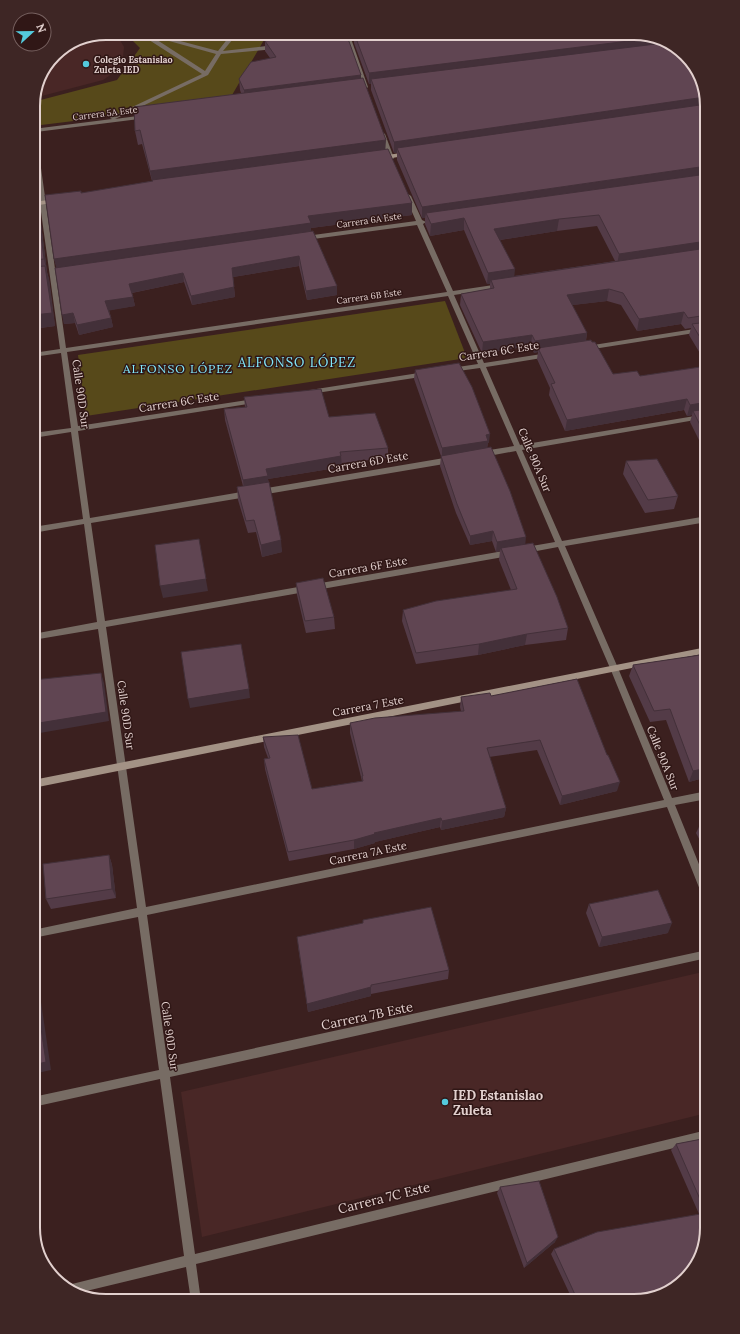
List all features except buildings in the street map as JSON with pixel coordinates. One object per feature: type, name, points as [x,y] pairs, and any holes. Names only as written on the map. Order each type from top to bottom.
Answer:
[{"type":"street","points":[[154,40],[206,74]]},
{"type":"street","points":[[170,40],[219,53],[280,46]]},
{"type":"street","points":[[105,122],[206,74],[219,53],[230,40]]},
{"type":"street","points":[[348,40],[368,95]]},
{"type":"street","points":[[357,89],[373,87]]},
{"type":"street","name":"Carrera 5A Este","points":[[40,131],[152,116]]},
{"type":"street","points":[[380,129],[392,160]]},
{"type":"street","points":[[375,159],[392,160],[414,153]]},
{"type":"street","name":"Calle 90D Sur","points":[[40,181],[123,767],[195,1294]]},
{"type":"street","name":"Calle 90A Sur","points":[[404,186],[424,222],[450,293],[614,668],[700,878]]},
{"type":"street","points":[[40,203],[59,200]]},
{"type":"street","name":"Carrera 6A Este","points":[[303,239],[424,222]]},
{"type":"street","name":"Carrera 6B Este","points":[[40,354],[505,285]]},
{"type":"street","points":[[583,349],[700,330]]},
{"type":"street","name":"Carrera 6C Este","points":[[443,371],[552,354]]},
{"type":"street","points":[[303,393],[435,372]]},
{"type":"street","name":"Carrera 6C Este","points":[[40,435],[264,400]]},
{"type":"street","points":[[479,455],[700,417]]},
{"type":"street","name":"Carrera 6D Este","points":[[40,529],[455,459]]},
{"type":"street","name":"Carrera 6F Este","points":[[40,636],[700,520]]},
{"type":"street","name":"Carrera 7 Este","points":[[40,783],[700,651]]},
{"type":"street","name":"Carrera 7A Este","points":[[40,933],[700,796]]},
{"type":"street","name":"Carrera 7B Este","points":[[40,1101],[700,956]]},
{"type":"street","name":"Carrera 7C Este","points":[[78,1288],[700,1137]]},
{"type":"shaded area","name":"Colegio Estanislao Zuleta IED","points":[[120,40],[124,47],[123,58],[119,69],[103,80],[41,96],[47,77],[62,56],[85,44],[97,41]]},
{"type":"shaded area","points":[[132,40],[264,40],[228,102],[40,125],[40,100],[117,80],[140,48]]},
{"type":"shaded area","points":[[445,301],[467,358],[86,416],[78,355]]},
{"type":"shaded area","name":"IED Estanislao Zuleta","points":[[700,973],[700,1115],[202,1237],[181,1092]]},
{"type":"place","name":"Colegio Estanislao Zuleta IED","points":[[86,64]]},
{"type":"place","name":"IED Estanislao Zuleta","points":[[445,1102]]},
{"type":"district","name":"ALFONSO LÓPEZ","points":[[297,362]]},
{"type":"district","name":"ALFONSO LÓPEZ","points":[[178,368]]}]
